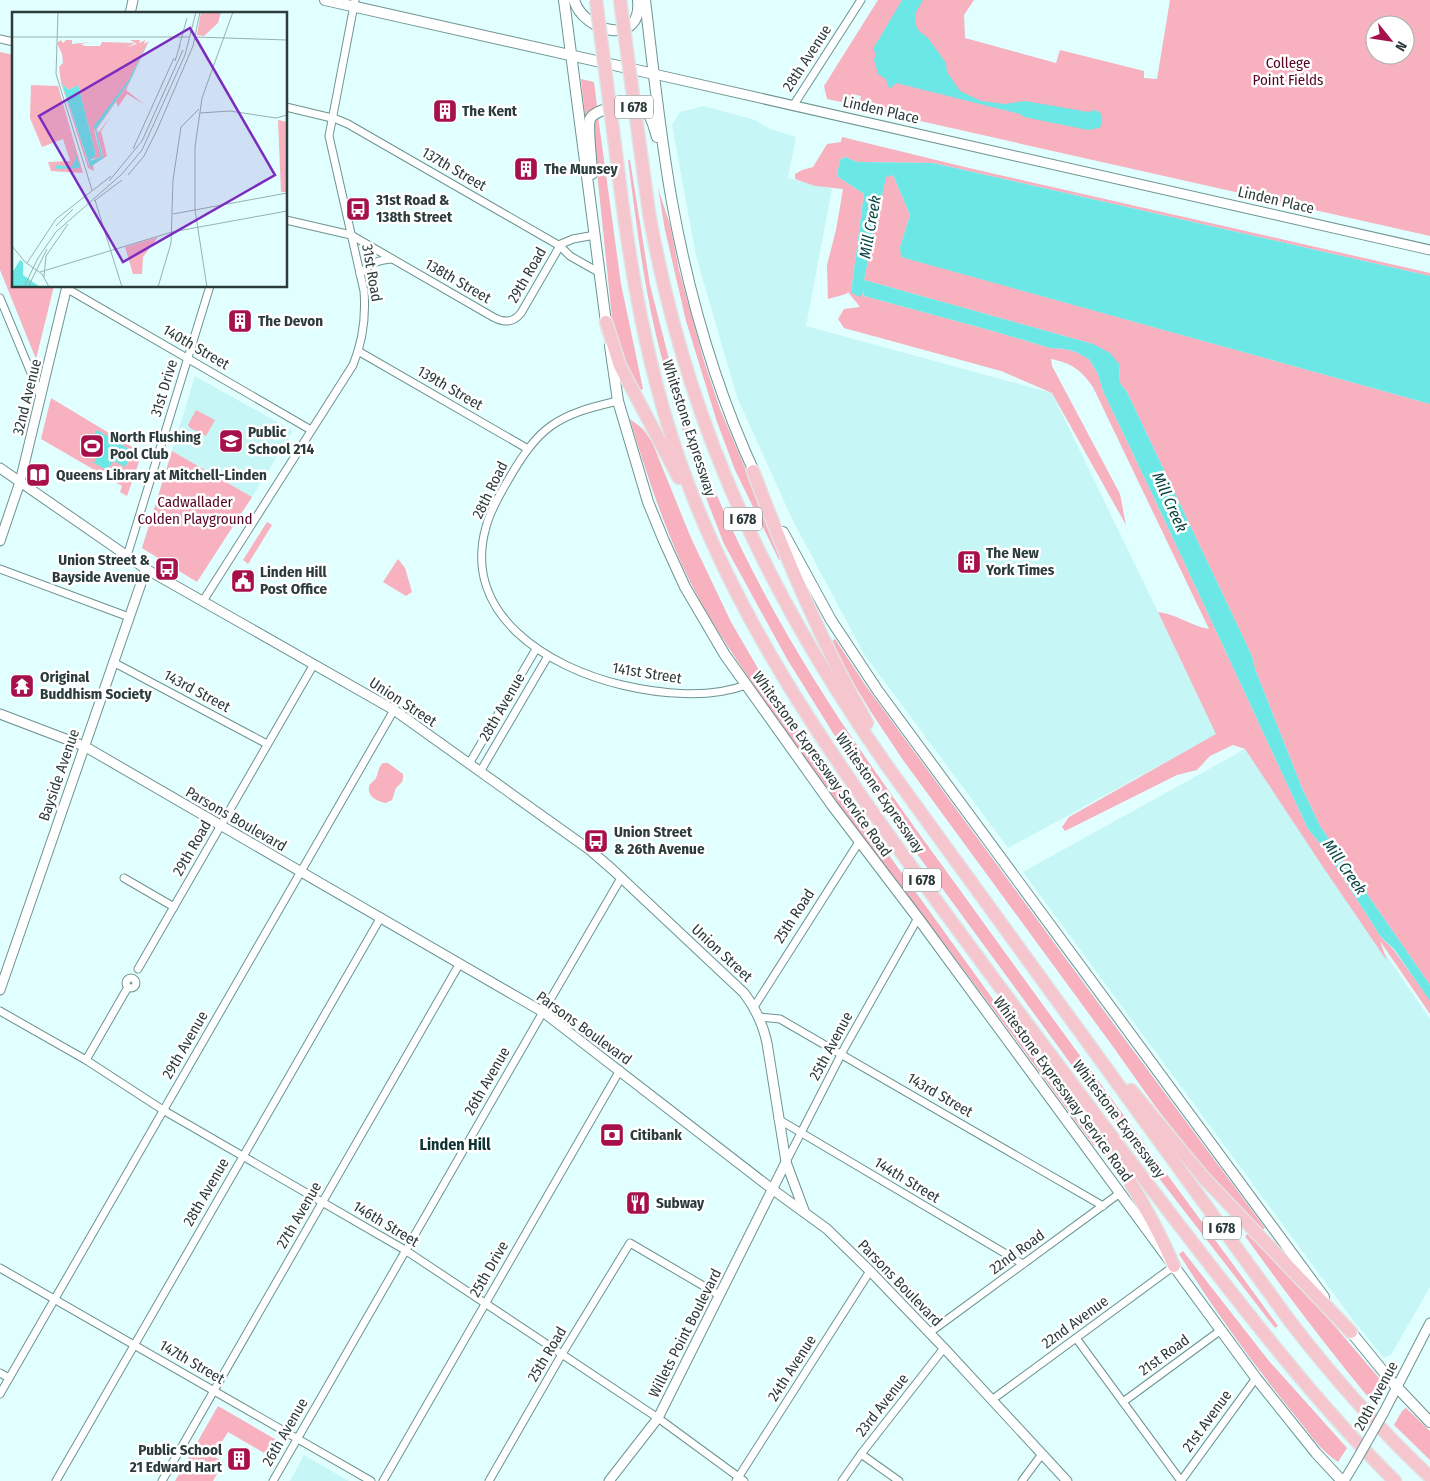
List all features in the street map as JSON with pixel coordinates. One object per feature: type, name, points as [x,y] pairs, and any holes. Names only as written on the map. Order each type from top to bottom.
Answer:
[{"type":"highway","name":"Whitestone Expressway","points":[[596,0],[632,276],[654,375],[682,470],[715,550],[760,638],[828,746],[876,817],[1128,1159],[1263,1333],[1331,1414],[1395,1481]]},
{"type":"highway","name":"Whitestone Expressway","points":[[620,0],[649,214],[667,302],[688,376],[708,436],[735,501],[768,571],[809,645],[858,724],[906,793],[1306,1342],[1371,1418],[1430,1477]]},
{"type":"highway","points":[[606,322],[620,366],[715,550]]},
{"type":"highway","points":[[754,471],[784,552],[828,651],[906,793]]},
{"type":"highway","points":[[1031,965],[1198,1171],[1351,1332]]},
{"type":"highway","points":[[1001,989],[1124,1171],[1154,1223],[1174,1266]]},
{"type":"main road","name":"Linden Place","points":[[325,0],[354,3],[570,56],[654,74]]},
{"type":"main road","name":"Whitestone Expressway Service Road","points":[[564,0],[570,56],[618,401],[645,493],[685,587],[707,626],[746,685],[859,842],[918,918],[1256,1378],[1316,1453],[1343,1481]]},
{"type":"main road","points":[[574,0],[585,18],[598,27],[613,30],[624,29],[634,22],[638,12],[638,0]]},
{"type":"main road","points":[[645,0],[665,159],[680,243],[701,325],[727,406],[754,471],[777,521],[810,584],[838,632],[870,679],[1183,1107],[1351,1332],[1397,1388],[1430,1422]]},
{"type":"main road","points":[[590,199],[592,160],[589,125],[592,116],[597,111],[633,105],[642,107],[650,118],[665,159]]},
{"type":"street","name":"28th Avenue","points":[[793,106],[861,0]]},
{"type":"street","name":"31st Road","points":[[203,601],[353,365],[363,332],[365,308],[360,274],[329,136],[354,3]]},
{"type":"street","name":"Linden Place","points":[[654,74],[1430,250]]},
{"type":"street","name":"137th Street","points":[[288,107],[332,118],[348,124],[560,246],[570,256],[600,273]]},
{"type":"street","name":"138th Street","points":[[288,220],[351,235],[493,317],[502,321],[511,321]]},
{"type":"street","name":"29th Road","points":[[511,321],[521,313],[560,246],[570,239],[595,236]]},
{"type":"street","points":[[360,274],[372,262],[393,260]]},
{"type":"street","name":"32nd Avenue","points":[[0,541],[20,482],[67,288]]},
{"type":"street","name":"140th Street","points":[[69,288],[311,430]]},
{"type":"street","name":"31st Drive","points":[[127,556],[209,288]]},
{"type":"street","points":[[0,298],[41,398]]},
{"type":"street","name":"139th Street","points":[[358,351],[528,449]]},
{"type":"street","name":"28th Road","points":[[548,656],[536,649],[513,630],[496,607],[487,587],[482,560],[484,533],[490,514],[516,467],[528,449],[547,428],[563,418],[587,408],[618,401]]},
{"type":"street","name":"Union Street","points":[[0,468],[146,569],[394,710],[590,850],[744,993],[754,1007]]},
{"type":"street","name":"Bayside Avenue","points":[[0,990],[146,569]]},
{"type":"street","points":[[0,570],[129,617]]},
{"type":"street","name":"28th Avenue","points":[[469,764],[536,649]]},
{"type":"street","name":"28th Avenue","points":[[480,772],[548,656]]},
{"type":"street","name":"141st Street","points":[[548,656],[592,676],[616,684],[648,690],[674,693],[708,692],[746,685]]},
{"type":"street","name":"143rd Street","points":[[114,662],[267,744]]},
{"type":"street","name":"29th Road","points":[[138,968],[314,664]]},
{"type":"street","name":"29th Avenue","points":[[0,1394],[394,710]]},
{"type":"street","name":"Parsons Boulevard","points":[[0,714],[84,746],[543,1012],[772,1189],[827,1229],[993,1399],[1067,1481]]},
{"type":"street","name":"25th Road","points":[[754,1007],[859,842]]},
{"type":"street","points":[[124,878],[174,907]]},
{"type":"street","name":"26th Avenue","points":[[272,1481],[621,878]]},
{"type":"street","name":"28th Avenue","points":[[56,1481],[380,918]]},
{"type":"street","name":"25th Avenue","points":[[772,1189],[842,1054],[918,918]]},
{"type":"street","name":"27th Avenue","points":[[162,1481],[460,963]]},
{"type":"street","points":[[86,1060],[128,987]]},
{"type":"street","points":[[754,1007],[767,1043],[786,1162],[806,1214]]},
{"type":"street","name":"146th Street","points":[[0,1011],[86,1060],[163,1110],[405,1250],[658,1418],[740,1480]]},
{"type":"street","name":"143rd Street","points":[[759,1017],[780,1019],[1103,1206]]},
{"type":"street","name":"25th Drive","points":[[383,1481],[620,1070]]},
{"type":"street","name":"144th Street","points":[[778,1118],[800,1133],[1023,1264]]},
{"type":"street","name":"Willets Point Boulevard","points":[[609,1481],[658,1418],[772,1189]]},
{"type":"street","name":"22nd Road","points":[[929,1332],[1120,1193]]},
{"type":"street","name":"25th Road","points":[[489,1481],[562,1354],[630,1243],[719,1295]]},
{"type":"street","name":"22nd Avenue","points":[[993,1399],[1174,1266]]},
{"type":"street","name":"147th Street","points":[[0,1268],[371,1481]]},
{"type":"street","name":"24th Avenue","points":[[740,1480],[870,1271]]},
{"type":"street","name":"20th Avenue","points":[[1343,1481],[1384,1412],[1430,1323]]},
{"type":"street","name":"21st Road","points":[[1123,1402],[1221,1330]]},
{"type":"street","points":[[1076,1338],[1181,1481]]},
{"type":"street","name":"23rd Avenue","points":[[842,1481],[944,1348]]},
{"type":"street","points":[[0,1373],[9,1378]]},
{"type":"street","name":"21st Avenue","points":[[1181,1481],[1256,1378]]},
{"type":"street","points":[[861,1454],[899,1481]]},
{"type":"street","points":[[1022,1481],[1042,1454]]},
{"type":"shaded area","points":[[704,106],[755,120],[770,129],[796,137],[788,178],[832,189],[806,326],[1052,393],[1217,734],[1008,848],[864,654],[792,519],[737,397],[696,256],[672,125],[680,112]]},
{"type":"shaded area","name":"Public School 214","points":[[195,376],[293,431],[252,497],[172,451]]},
{"type":"shaded area","points":[[1245,749],[1430,1019],[1430,1287],[1391,1355],[1384,1358],[1353,1320],[1023,872]]},
{"type":"shaded area","points":[[304,1455],[349,1481],[290,1481]]},
{"type":"green space","name":"College Point Fields","points":[[878,0],[974,0],[964,15],[965,38],[1056,63],[1060,50],[1144,71],[1144,78],[1157,79],[1170,0],[1430,0],[1430,236],[858,107],[861,96],[852,94],[850,104],[827,99],[824,86]]},
{"type":"green space","points":[[0,52],[12,55],[12,288],[54,288],[36,359],[0,270]]},
{"type":"green space","points":[[581,79],[594,82],[597,106],[585,115]]},
{"type":"green space","points":[[598,116],[621,284],[643,389],[638,391],[625,368],[613,327],[593,133]]},
{"type":"green space","points":[[842,137],[969,168],[1430,273],[1430,276],[933,163],[857,162],[845,157],[840,160],[837,176],[864,194],[851,293],[862,291],[864,296],[1050,348],[1076,352],[1089,359],[1098,374],[1103,391],[1308,829],[1323,847],[1381,937],[1393,949],[1430,1000],[1430,1014],[1380,941],[1387,961],[1245,749],[1233,745],[1210,756],[1197,770],[1177,775],[1065,831],[1062,827],[1069,817],[1216,734],[1158,612],[1209,629],[1093,387],[1080,372],[1070,365],[1051,359],[1052,366],[1120,494],[1126,525],[1052,393],[1001,371],[844,328],[838,319],[844,309],[860,307],[848,292],[828,299],[827,265],[836,230],[843,189],[815,186],[795,179],[795,174],[813,167],[827,144],[841,142]]},
{"type":"green space","points":[[628,160],[630,160],[650,285],[670,363],[664,366],[657,340],[638,238]]},
{"type":"green space","points":[[893,175],[910,215],[900,247],[902,257],[1430,404],[1430,985],[1320,826],[1302,788],[1255,669],[1252,656],[1127,392],[1120,383],[1119,364],[1093,344],[864,280],[886,176]]},
{"type":"green space","points":[[658,188],[670,225],[679,270],[704,361],[720,409],[781,553],[781,559],[779,560],[735,470],[717,422],[686,321],[665,230]]},
{"type":"green space","points":[[676,383],[692,433],[734,532],[758,581],[811,675],[905,814],[1278,1326],[1275,1328],[1079,1075],[890,817],[838,741],[787,659],[724,544],[693,464],[669,385]]},
{"type":"green space","name":"North Flushing Pool Club","points":[[51,398],[142,453],[127,496],[120,492],[122,486],[41,439]]},
{"type":"green space","points":[[196,410],[215,420],[206,436],[190,428],[188,425]]},
{"type":"green space","points":[[630,419],[643,429],[652,442],[691,538],[731,622],[774,696],[1029,1049],[1050,1083],[1096,1145],[1094,1146],[825,786],[727,645],[699,599],[675,549],[654,494]]},
{"type":"green space","name":"Cadwallader Colden Playground","points":[[172,451],[252,497],[197,582],[142,548]]},
{"type":"green space","points":[[267,522],[272,525],[248,564],[243,560]]},
{"type":"green space","points":[[398,559],[405,568],[412,592],[406,596],[383,582]]},
{"type":"green space","points":[[835,639],[866,686],[1265,1228],[1261,1231],[1211,1177],[1155,1106],[903,760],[836,654],[832,641]]},
{"type":"green space","points":[[383,763],[388,763],[403,774],[403,781],[396,788],[392,800],[386,803],[374,798],[369,791],[369,786],[376,778],[379,768]]},
{"type":"green space","points":[[1249,1233],[1320,1309],[1379,1378],[1382,1386],[1373,1403],[1260,1257],[1245,1236]]},
{"type":"green space","points":[[1183,1251],[1269,1361],[1347,1448],[1338,1462],[1316,1442],[1250,1358],[1179,1254]]},
{"type":"green space","points":[[218,1406],[280,1442],[271,1457],[228,1432],[213,1456],[224,1462],[213,1481],[175,1481]]},
{"type":"green space","points":[[1406,1408],[1430,1431],[1430,1460],[1394,1425],[1402,1411]]},
{"type":"water","points":[[902,0],[923,0],[916,12],[915,24],[946,63],[947,72],[960,91],[981,101],[1005,104],[1025,101],[1088,112],[1096,110],[1101,114],[1102,124],[1099,128],[1088,130],[1024,117],[1020,114],[896,83],[889,88],[886,79],[878,74],[874,60],[876,53],[873,49]]},
{"type":"water","name":"Mill Creek","points":[[845,157],[857,162],[933,163],[1430,276],[1430,404],[901,257],[900,247],[910,215],[893,175],[886,177],[864,280],[1093,344],[1110,353],[1119,364],[1120,383],[1127,392],[1252,656],[1255,669],[1302,788],[1320,826],[1430,985],[1430,1001],[1394,949],[1381,937],[1323,847],[1308,829],[1103,391],[1098,374],[1089,359],[1076,352],[1050,348],[864,296],[863,292],[861,297],[851,293],[864,194],[837,176],[840,160]]},
{"type":"water","points":[[97,430],[134,452],[125,467],[114,461],[107,470],[94,463],[99,452],[88,446]]},
{"type":"place","name":"The Kent","points":[[445,111]]},
{"type":"place","name":"The Munsey","points":[[526,169]]},
{"type":"place","name":"31st Road & 138th Street","points":[[358,209]]},
{"type":"place","name":"The Devon","points":[[240,321]]},
{"type":"place","name":"Public School 214","points":[[231,441]]},
{"type":"place","name":"North Flushing Pool Club","points":[[92,446]]},
{"type":"place","name":"Queens Library at Mitchell-Linden","points":[[38,475]]},
{"type":"place","name":"The New York Times","points":[[969,562]]},
{"type":"place","name":"Union Street & Bayside Avenue","points":[[167,569]]},
{"type":"place","name":"Linden Hill Post Office","points":[[243,581]]},
{"type":"place","name":"Original Buddhism Society","points":[[22,686]]},
{"type":"place","name":"Union Street & 26th Avenue","points":[[596,841]]},
{"type":"place","name":"Citibank","points":[[612,1135]]},
{"type":"place","name":"Subway","points":[[638,1203]]},
{"type":"place","name":"Public School 21 Edward Hart","points":[[239,1459]]},
{"type":"district","name":"Linden Hill","points":[[455,1144]]}]
